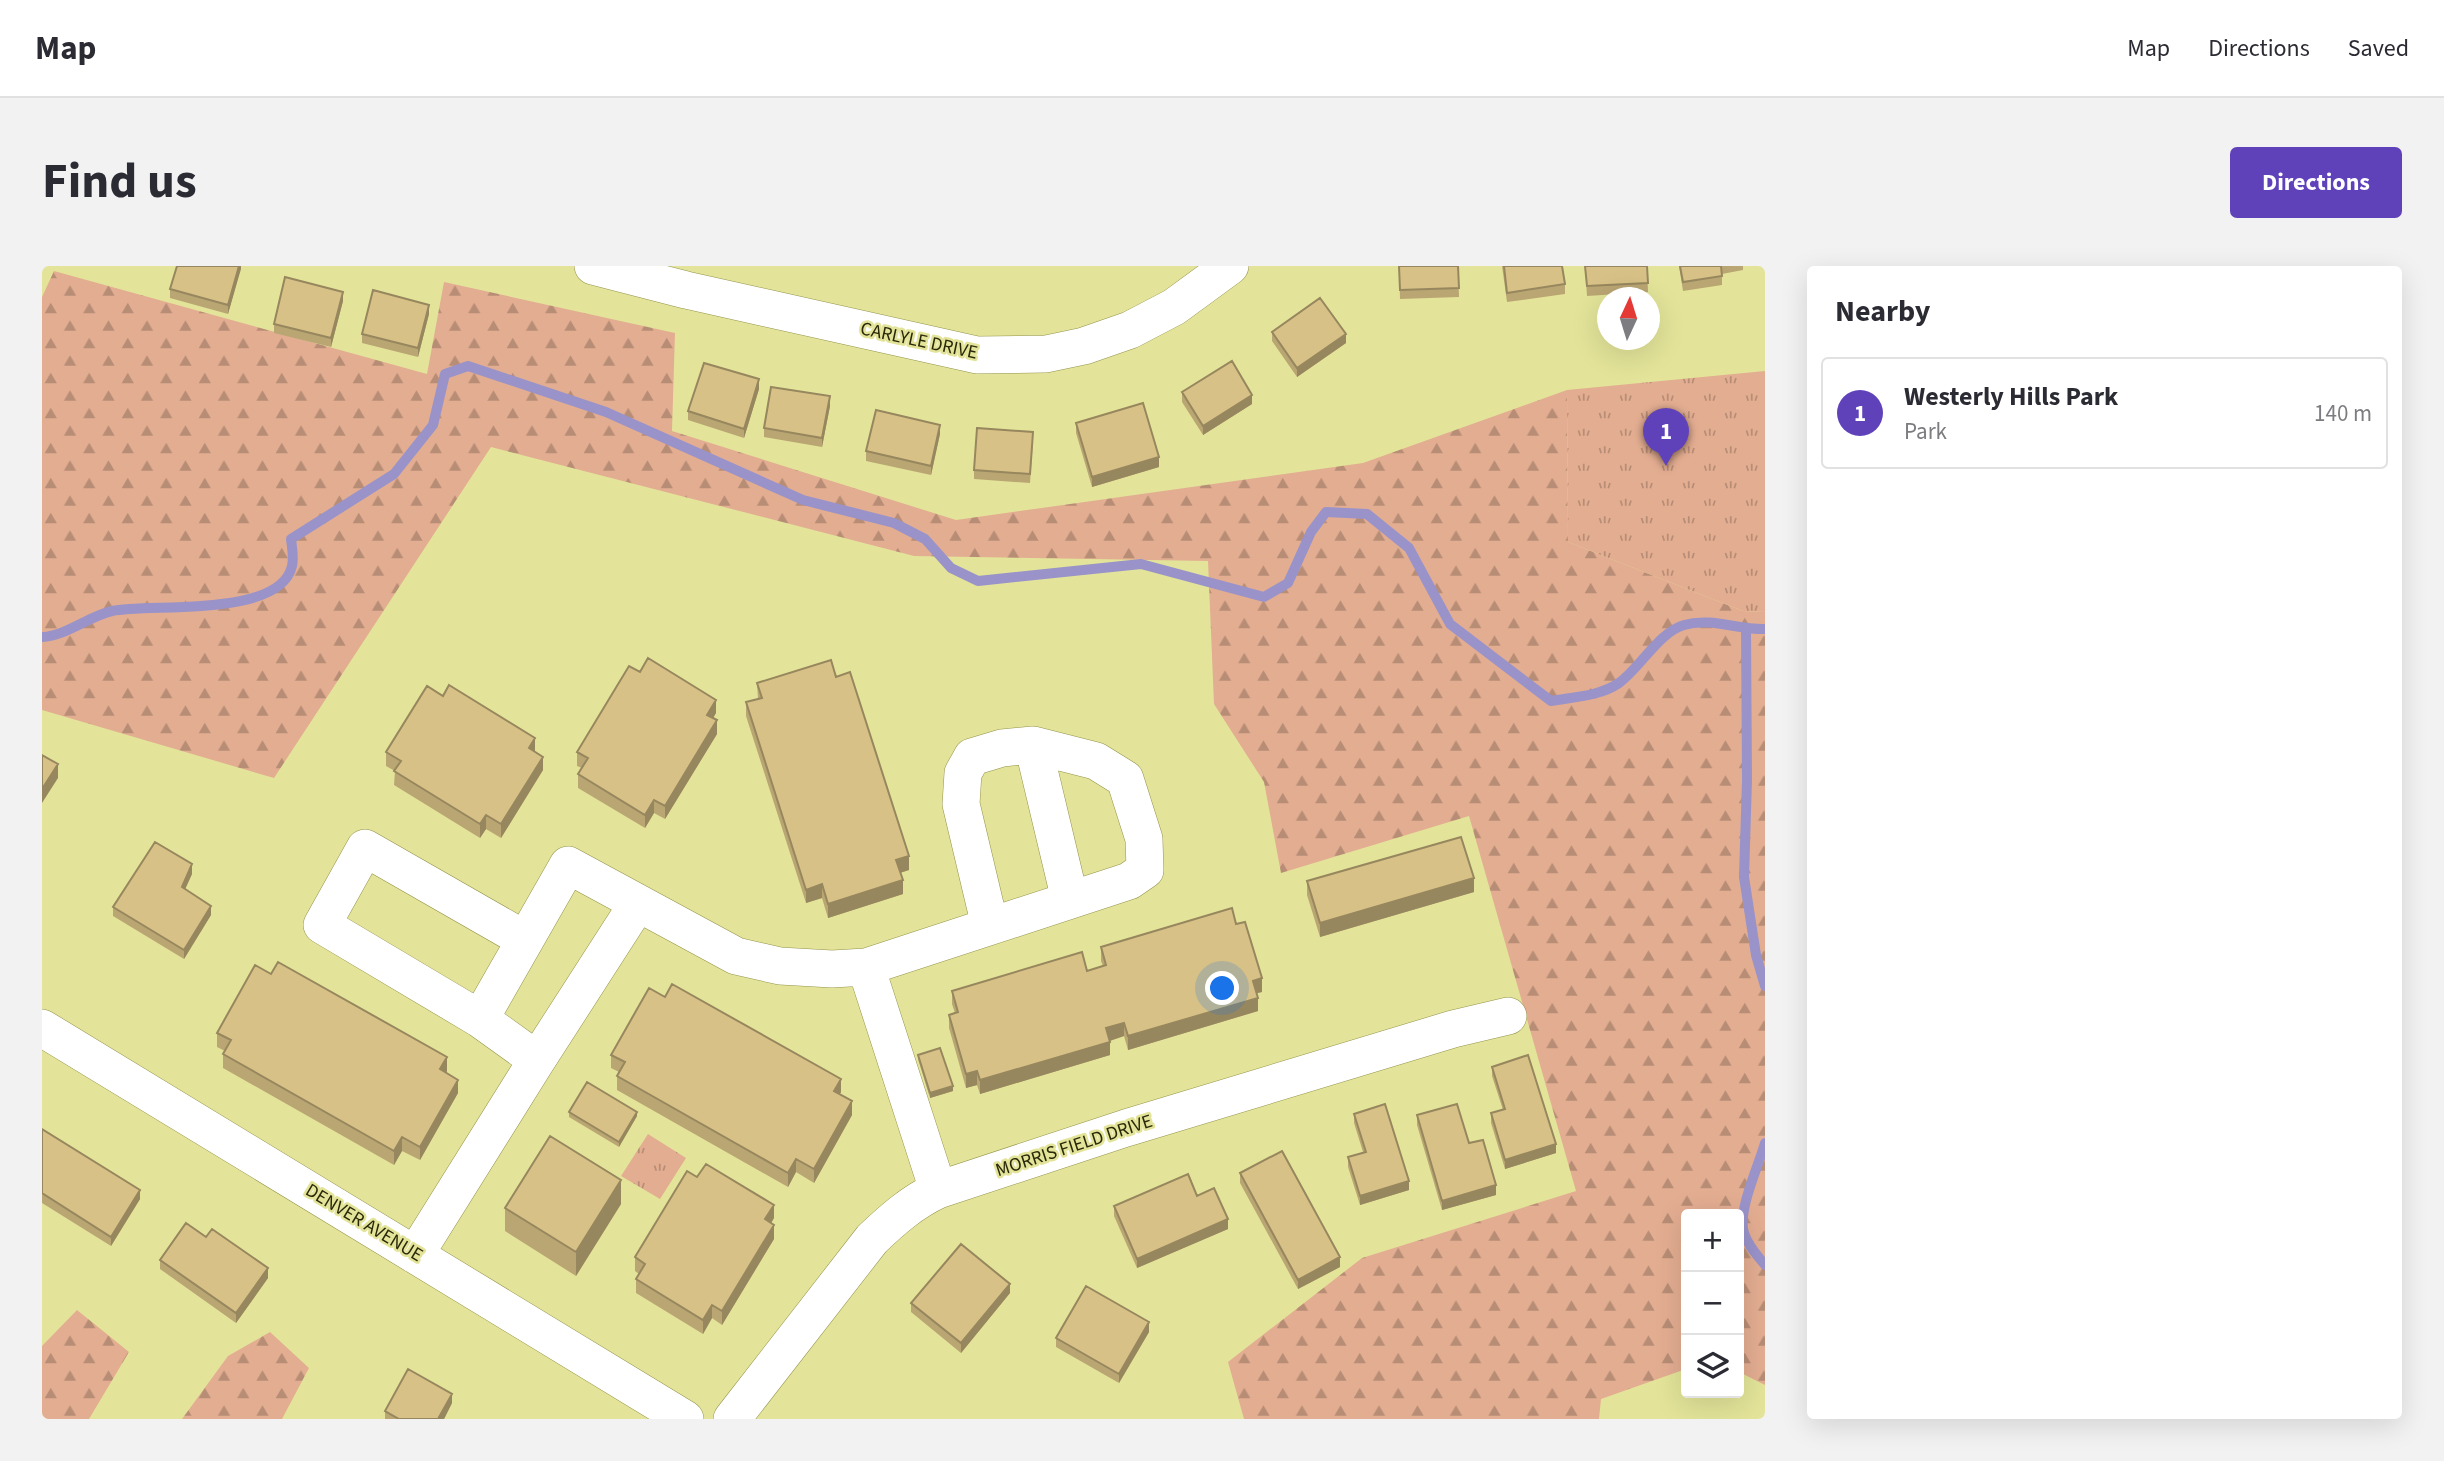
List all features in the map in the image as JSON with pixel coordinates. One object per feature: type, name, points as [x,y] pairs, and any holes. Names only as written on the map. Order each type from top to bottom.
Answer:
[{"type":"street","name":"CARLYLE DRIVE","points":[[593,266],[686,290],[977,355],[1046,354],[1084,346],[1130,330],[1174,307],[1230,266]]},
{"type":"street","points":[[1033,744],[1070,901]]},
{"type":"street","points":[[480,1019],[568,865],[736,956],[780,965],[832,969],[866,967],[1129,881],[1145,870],[1144,839],[1125,779],[1096,761],[1033,744],[1002,748],[972,757],[963,773],[961,804],[990,926]]},
{"type":"street","points":[[524,939],[365,848],[322,925],[480,1019],[537,1060]]},
{"type":"street","points":[[415,1255],[638,903]]},
{"type":"street","points":[[866,967],[938,1190]]},
{"type":"street","name":"MORRIS FIELD DRIVE","points":[[732,1419],[872,1239],[921,1198],[1126,1128],[1453,1029],[1508,1016]]},
{"type":"street","name":"DENVER AVENUE","points":[[42,1028],[685,1419]]},
{"type":"green space","points":[[54,271],[427,374],[444,282],[675,333],[672,431],[956,520],[1363,463],[1567,390],[1568,542],[1743,611],[1765,612],[1765,1385],[1744,1374],[1744,1209],[1681,1209],[1681,1371],[1601,1399],[1599,1419],[1244,1419],[1228,1362],[1362,1258],[1576,1191],[1469,816],[1281,873],[1264,782],[1214,704],[1208,561],[914,556],[491,447],[274,778],[42,710],[42,297]]},
{"type":"green space","points":[[1765,371],[1765,612],[1743,611],[1568,542],[1567,390]]},
{"type":"green space","points":[[648,1134],[686,1158],[660,1199],[621,1176]]},
{"type":"green space","points":[[77,1310],[129,1352],[89,1419],[42,1419],[42,1346]]},
{"type":"green space","points":[[270,1332],[309,1368],[282,1419],[182,1419],[228,1356]]},
{"type":"building","points":[[177,266],[239,266],[228,305],[170,289]]},
{"type":"building","points":[[1399,266],[1458,266],[1459,288],[1400,290]]},
{"type":"building","points":[[1504,266],[1562,266],[1565,284],[1507,293]]},
{"type":"building","points":[[1585,266],[1647,266],[1648,283],[1587,286]]},
{"type":"building","points":[[1680,266],[1721,266],[1722,276],[1683,282]]},
{"type":"building","points":[[285,277],[343,292],[331,338],[274,324]]},
{"type":"building","points":[[373,290],[429,305],[418,348],[362,334]]},
{"type":"building","points":[[1320,298],[1346,334],[1297,368],[1272,332]]},
{"type":"building","points":[[1232,361],[1252,395],[1203,426],[1182,392]]},
{"type":"building","points":[[704,363],[759,379],[744,429],[688,411]]},
{"type":"building","points":[[771,387],[830,396],[822,438],[764,428]]},
{"type":"building","points":[[1143,403],[1159,457],[1092,477],[1076,423]]},
{"type":"building","points":[[876,410],[940,425],[931,466],[866,451]]},
{"type":"building","points":[[977,428],[1033,432],[1030,474],[974,470]]},
{"type":"building","points":[[648,658],[716,700],[707,715],[717,720],[665,806],[654,800],[645,815],[578,774],[588,758],[577,752],[629,666],[640,672]]},
{"type":"building","points":[[831,660],[836,677],[850,672],[909,856],[896,860],[903,880],[828,904],[822,884],[806,890],[746,702],[762,698],[757,683]]},
{"type":"building","points":[[449,685],[535,738],[529,748],[543,757],[501,824],[486,815],[480,824],[394,771],[401,761],[386,752],[427,686],[443,696]]},
{"type":"building","points":[[42,755],[58,764],[42,789]]},
{"type":"building","points":[[1461,837],[1474,878],[1320,923],[1307,881]]},
{"type":"building","points":[[155,842],[192,864],[182,887],[211,906],[184,950],[113,907]]},
{"type":"building","points":[[1232,908],[1236,924],[1245,922],[1262,978],[1253,981],[1258,998],[1128,1036],[1124,1023],[1106,1028],[1110,1042],[980,1080],[977,1071],[966,1074],[949,1015],[958,1012],[952,991],[1082,952],[1087,971],[1106,965],[1101,947]]},
{"type":"building","points":[[278,962],[447,1057],[440,1069],[458,1080],[420,1147],[402,1137],[394,1151],[223,1054],[231,1040],[217,1033],[255,965],[271,974]]},
{"type":"building","points":[[672,984],[841,1079],[834,1091],[852,1101],[814,1169],[796,1159],[788,1173],[617,1076],[625,1062],[611,1055],[649,988],[665,997]]},
{"type":"building","points":[[940,1048],[953,1086],[930,1093],[918,1055]]},
{"type":"building","points":[[1528,1055],[1556,1144],[1505,1160],[1491,1113],[1505,1109],[1492,1067]]},
{"type":"building","points":[[587,1082],[637,1112],[619,1142],[569,1112]]},
{"type":"building","points":[[1385,1104],[1409,1181],[1360,1196],[1348,1157],[1366,1152],[1354,1114]]},
{"type":"building","points":[[1457,1104],[1469,1143],[1483,1140],[1496,1185],[1442,1201],[1417,1115]]},
{"type":"building","points":[[42,1129],[140,1190],[111,1237],[42,1193]]},
{"type":"building","points":[[550,1136],[621,1180],[576,1252],[505,1208]]},
{"type":"building","points":[[1282,1151],[1340,1257],[1298,1280],[1240,1173]]},
{"type":"building","points":[[706,1164],[774,1205],[765,1219],[774,1225],[722,1311],[712,1305],[703,1320],[636,1279],[645,1264],[635,1257],[687,1171],[697,1177]]},
{"type":"building","points":[[1188,1174],[1197,1196],[1214,1188],[1228,1219],[1137,1259],[1114,1206]]},
{"type":"building","points":[[186,1223],[206,1237],[212,1229],[268,1268],[236,1313],[160,1260]]},
{"type":"building","points":[[961,1244],[1010,1284],[961,1343],[911,1303]]},
{"type":"building","points":[[1086,1286],[1149,1322],[1119,1374],[1056,1338]]},
{"type":"building","points":[[408,1369],[452,1394],[438,1419],[399,1419],[385,1411]]},
{"type":"waterway","points":[[42,637],[60,633],[112,611],[241,601],[265,594],[283,583],[292,566],[291,539],[394,474],[433,425],[445,374],[468,366],[606,412],[803,500],[894,523],[925,539],[951,568],[978,581],[1141,564],[1264,597],[1288,583],[1311,532],[1326,512],[1367,514],[1409,548],[1450,624],[1551,701],[1604,691],[1612,687],[1627,676],[1666,635],[1684,625],[1704,622],[1765,629]]},
{"type":"waterway","points":[[1746,630],[1747,780],[1744,877],[1756,955],[1765,986]]},
{"type":"waterway","points":[[1765,1143],[1743,1213],[1744,1233],[1765,1265]]},
{"type":"place","name":"Westerly Hills Park","points":[[1666,466]]}]
